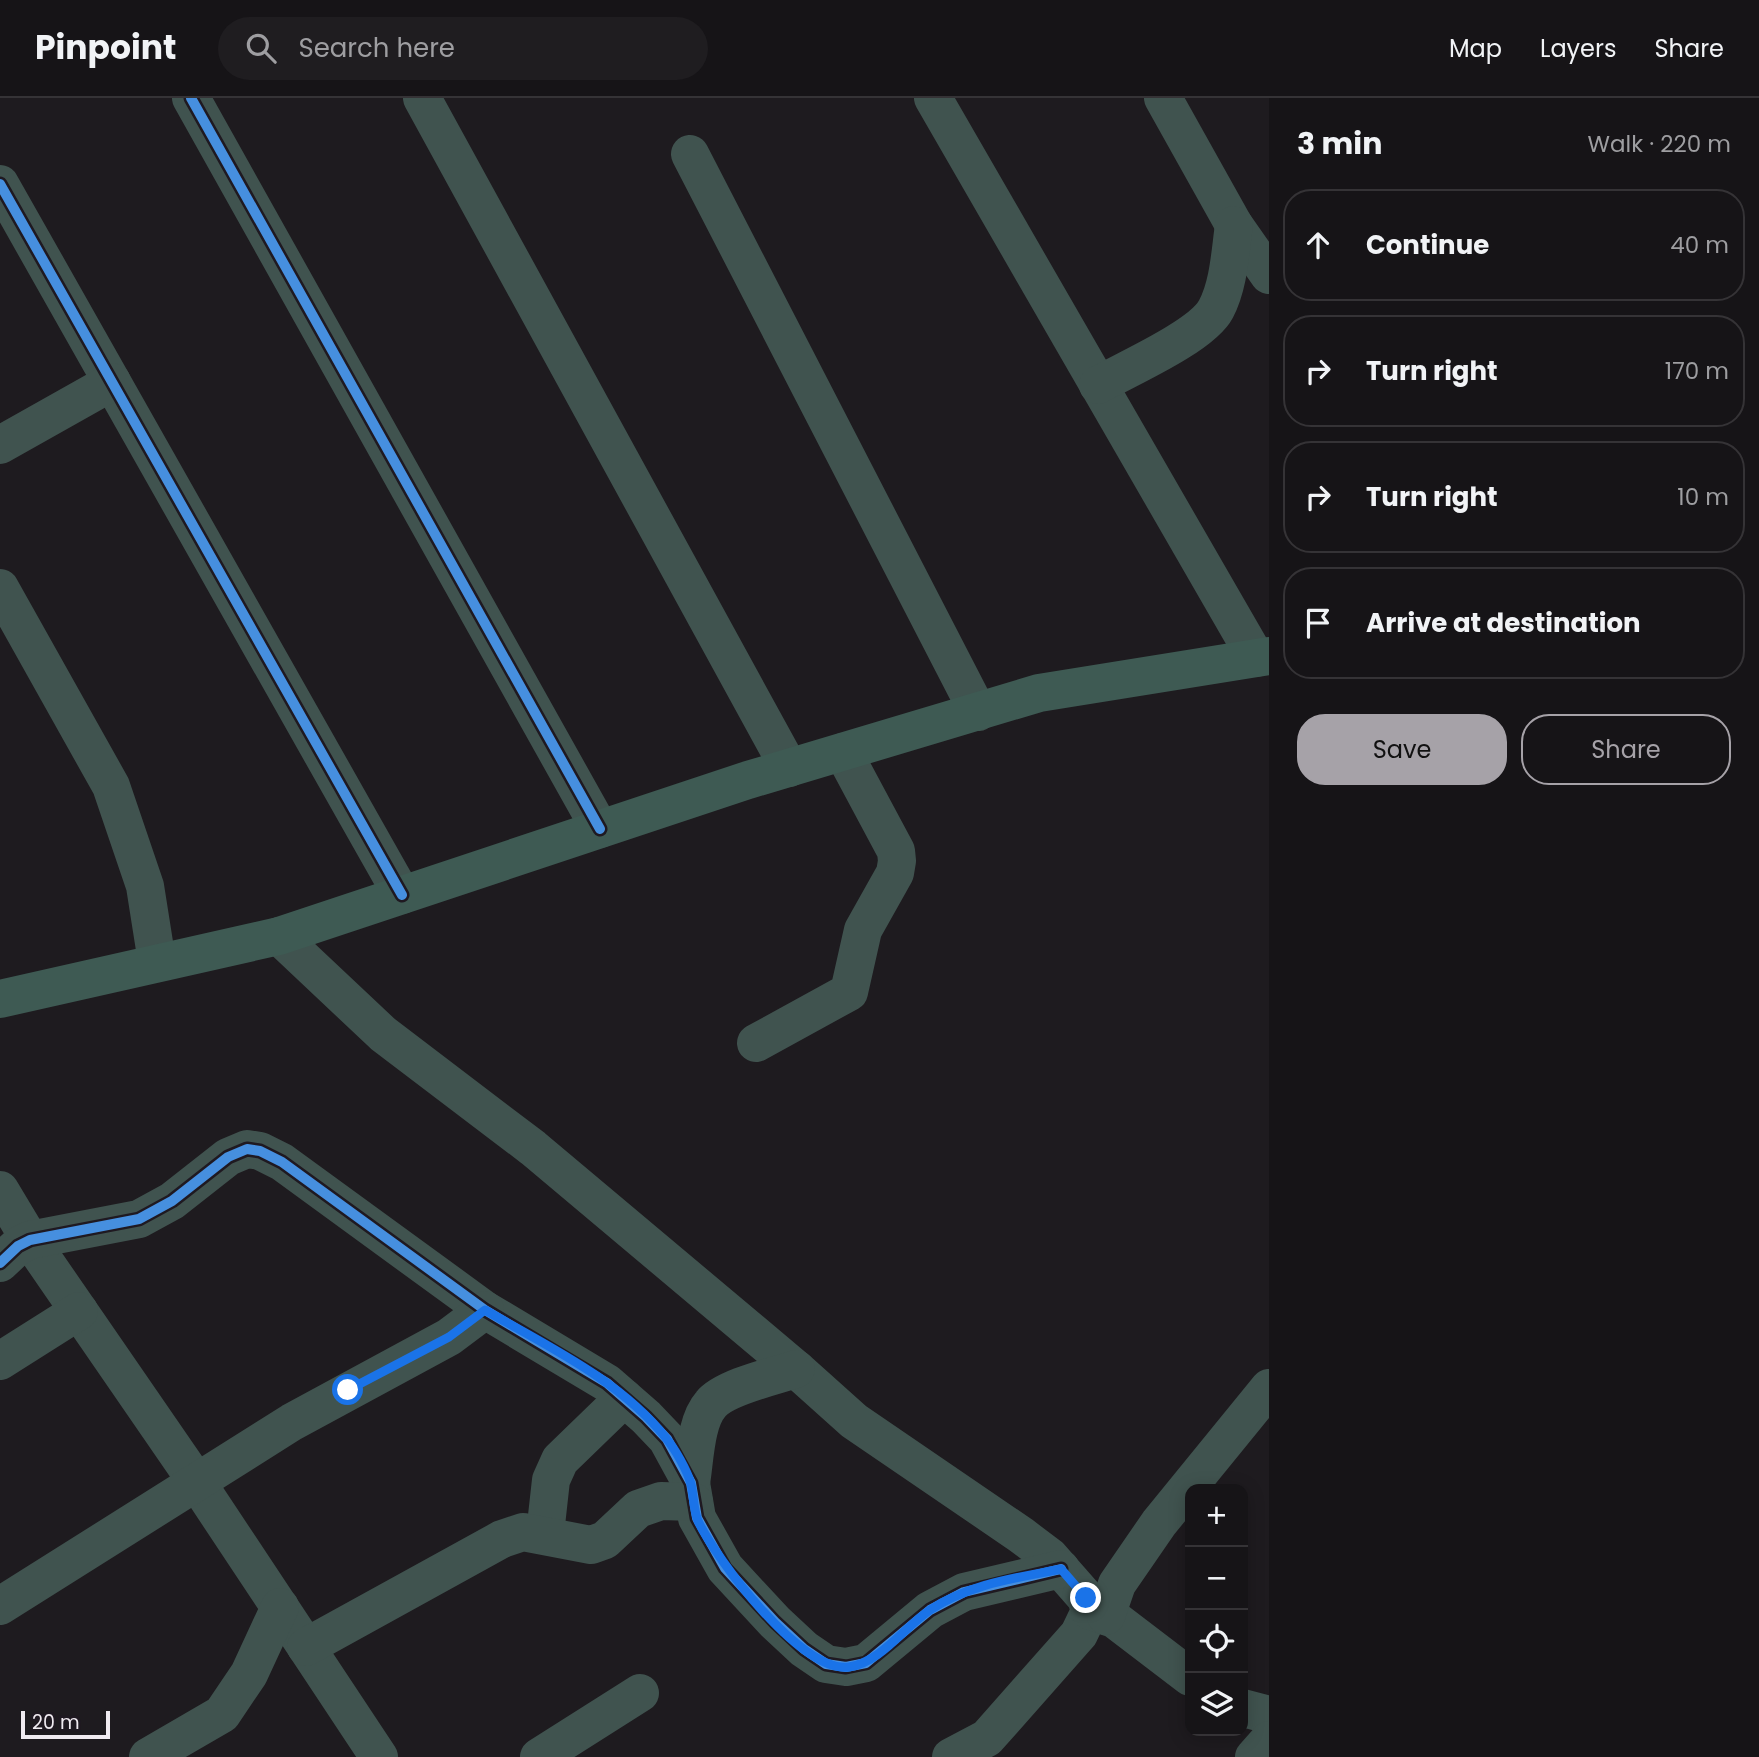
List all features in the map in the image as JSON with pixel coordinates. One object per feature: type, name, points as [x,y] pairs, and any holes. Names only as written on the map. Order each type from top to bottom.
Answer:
[{"type":"main road","points":[[0,999],[279,936],[789,768],[1039,693],[1263,657]]},
{"type":"street","points":[[191,98],[600,830]]},
{"type":"street","points":[[422,98],[789,768]]},
{"type":"street","points":[[933,98],[1098,385],[1263,657]]},
{"type":"street","points":[[1163,98],[1234,225],[1269,275]]},
{"type":"street","points":[[690,155],[978,712]]},
{"type":"street","points":[[0,184],[402,895]]},
{"type":"street","points":[[1098,385],[1200,328],[1214,312],[1222,295],[1234,225]]},
{"type":"street","points":[[0,445],[112,382]]},
{"type":"street","points":[[0,588],[111,786],[130,834],[145,886],[157,962]]},
{"type":"street","points":[[756,1043],[849,992],[863,930],[895,873],[896,850],[843,752]]},
{"type":"street","points":[[279,936],[383,1034],[533,1148],[854,1421],[1021,1535],[1061,1569],[1098,1614],[1114,1619],[1185,1673]]},
{"type":"street","points":[[0,1263],[18,1246],[30,1240],[138,1219],[172,1201],[228,1157],[247,1149],[260,1151],[282,1162],[485,1310],[576,1363],[624,1398],[667,1439],[692,1492],[697,1518],[725,1568],[804,1649],[826,1664],[846,1668],[866,1663],[930,1610],[964,1592],[1061,1569]]},
{"type":"street","points":[[0,1190],[30,1240],[197,1481],[379,1757]]},
{"type":"street","points":[[0,1606],[197,1481],[348,1390],[449,1337],[485,1310]]},
{"type":"street","points":[[0,1361],[79,1311]]},
{"type":"street","points":[[692,1492],[702,1426],[712,1402],[726,1394],[796,1369]]},
{"type":"street","points":[[951,1757],[987,1738],[1098,1614],[1159,1523],[1269,1388]]},
{"type":"street","points":[[545,1534],[551,1479],[560,1460],[624,1398]]},
{"type":"street","points":[[306,1647],[502,1539],[523,1532],[545,1534],[592,1545],[606,1540],[639,1509],[692,1492]]},
{"type":"street","points":[[148,1757],[222,1714],[249,1674],[280,1607]]},
{"type":"street","points":[[539,1757],[640,1693]]},
{"type":"street","points":[[1248,1709],[1269,1715]]},
{"type":"street","points":[[1254,1757],[1269,1740]]},
{"type":"cycle path","points":[[191,98],[600,829]]},
{"type":"cycle path","points":[[0,184],[402,895]]},
{"type":"cycle path","points":[[0,1263],[18,1246],[30,1240],[139,1219],[172,1201],[228,1157],[247,1149],[260,1151],[282,1162],[485,1310],[607,1383],[646,1417],[667,1439],[691,1483],[697,1518],[725,1568],[775,1622],[804,1649],[826,1664],[846,1667],[866,1663],[930,1610],[964,1592],[1061,1569]]},
{"type":"route","points":[[348,1390],[449,1337],[485,1310],[607,1383],[646,1417],[667,1439],[691,1483],[697,1518],[725,1568],[775,1622],[804,1649],[826,1664],[846,1668],[866,1663],[930,1610],[964,1592],[993,1583],[1061,1569],[1086,1598]]}]
